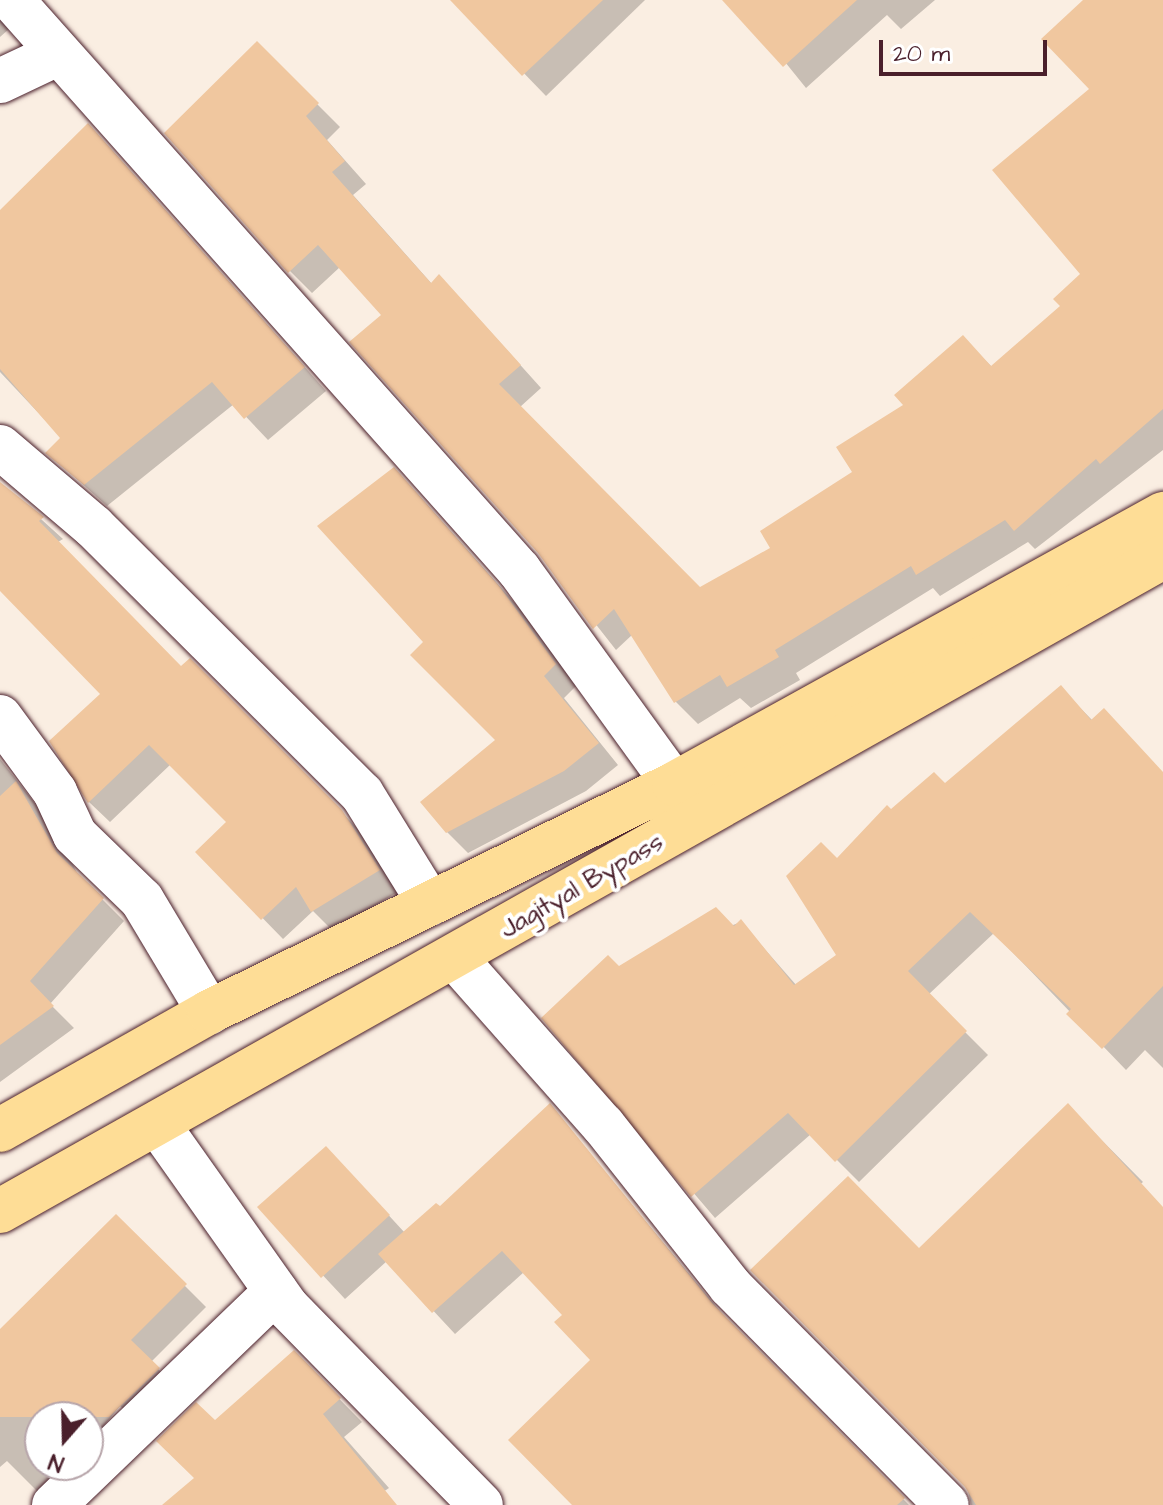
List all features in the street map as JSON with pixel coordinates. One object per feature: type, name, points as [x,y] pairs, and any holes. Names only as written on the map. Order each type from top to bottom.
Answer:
[{"type":"main road","name":"Jagityal Bypass","points":[[0,1130],[209,1012],[674,784],[1163,514]]},
{"type":"main road","name":"Jagityal Bypass","points":[[0,1211],[159,1126],[1163,557]]},
{"type":"street","points":[[12,0],[519,570],[674,784]]},
{"type":"street","points":[[0,81],[57,54]]},
{"type":"street","points":[[6,463],[94,527],[362,794],[430,904]]},
{"type":"street","points":[[0,717],[55,792],[75,835],[142,900],[209,1012]]},
{"type":"street","points":[[455,958],[603,1125],[730,1286],[947,1505]]},
{"type":"street","points":[[159,1126],[276,1291],[481,1505]]},
{"type":"street","points":[[54,1505],[276,1291]]},
{"type":"building","points":[[450,0],[603,0],[522,76]]},
{"type":"building","points":[[722,0],[857,0],[783,67]]},
{"type":"building","points":[[1083,0],[1163,0],[1163,409],[1100,464],[1096,459],[1014,531],[1005,520],[916,575],[911,566],[775,650],[779,657],[727,687],[720,675],[674,703],[614,609],[593,629],[538,553],[349,342],[381,315],[318,245],[288,273],[164,133],[257,41],[319,103],[306,116],[345,161],[332,172],[431,283],[439,274],[521,365],[499,384],[700,587],[770,548],[760,531],[852,472],[836,447],[903,405],[894,395],[963,335],[991,366],[1060,306],[1053,299],[1080,274],[992,170],[1089,89],[1041,39]]},
{"type":"building","points":[[88,123],[305,367],[244,419],[212,382],[84,485],[45,453],[60,438],[0,369],[0,210]]},
{"type":"building","points":[[394,467],[499,586],[556,664],[544,676],[599,743],[564,771],[446,833],[420,802],[495,740],[410,655],[423,642],[317,526]]},
{"type":"building","points":[[0,482],[44,517],[39,521],[181,666],[190,658],[342,810],[380,870],[311,912],[296,887],[261,920],[195,852],[226,822],[149,745],[88,803],[49,741],[100,694],[0,591]]},
{"type":"building","points":[[1061,685],[1091,720],[1104,708],[1163,772],[1163,986],[1102,1049],[1066,1014],[1071,1009],[970,912],[908,971],[967,1031],[835,1162],[788,1113],[691,1197],[541,1018],[608,955],[619,966],[716,907],[734,926],[741,919],[794,985],[836,955],[786,876],[821,842],[837,858],[887,805],[891,809],[934,772],[945,783]]},
{"type":"building","points":[[16,781],[57,853],[104,898],[30,981],[54,1006],[0,1045],[0,796]]},
{"type":"building","points":[[550,1103],[712,1303],[905,1498],[897,1505],[572,1505],[508,1440],[590,1360],[554,1322],[562,1315],[502,1251],[432,1313],[378,1254],[436,1203],[440,1206]]},
{"type":"building","points":[[1068,1103],[1163,1207],[1163,1505],[976,1505],[965,1487],[750,1270],[848,1176],[919,1248]]},
{"type":"building","points":[[326,1146],[390,1215],[321,1278],[257,1207]]},
{"type":"building","points":[[116,1214],[187,1284],[131,1340],[160,1368],[109,1417],[104,1417],[104,1401],[24,1401],[24,1417],[0,1417],[0,1329]]},
{"type":"building","points":[[294,1350],[341,1398],[323,1414],[397,1505],[162,1505],[194,1478],[156,1441],[196,1402],[215,1420]]}]
